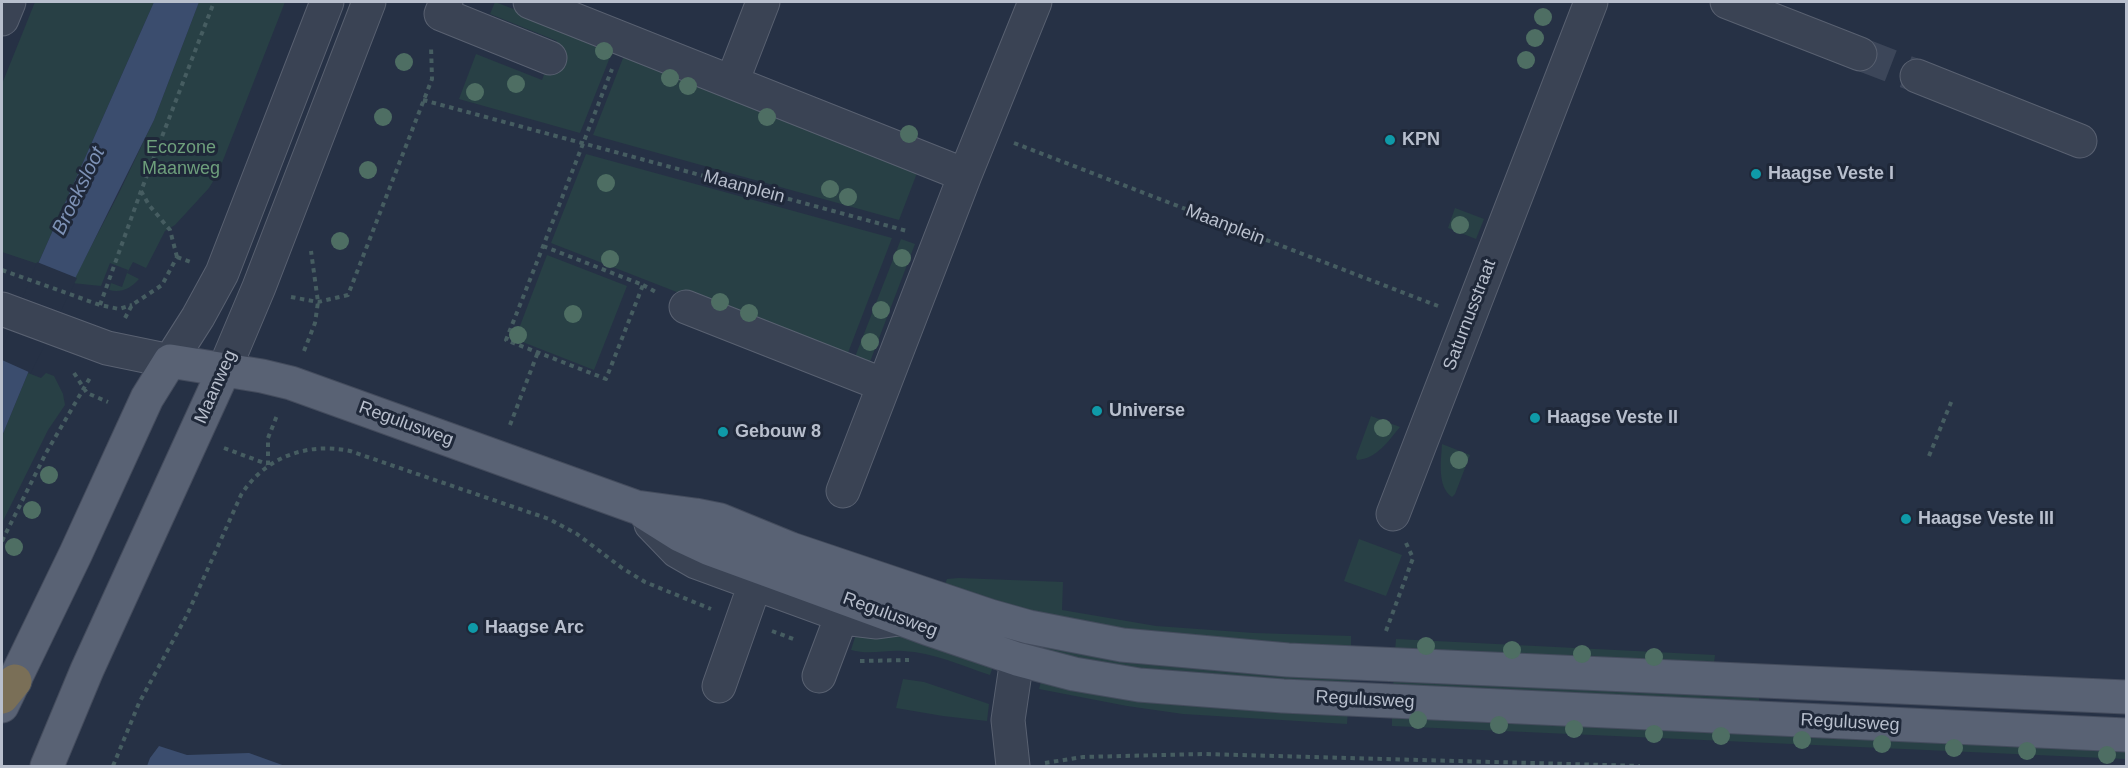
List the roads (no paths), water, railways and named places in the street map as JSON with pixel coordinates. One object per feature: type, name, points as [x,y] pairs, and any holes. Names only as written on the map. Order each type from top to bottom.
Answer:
[{"type":"main road","name":"Regulusweg","points":[[170,361],[291,383],[636,507],[720,520],[792,549],[990,616],[1048,632],[1122,645],[1288,660],[2127,697]]},
{"type":"main road","points":[[6,695],[76,554],[147,398],[170,361]]},
{"type":"main road","name":"Maanweg","points":[[47,766],[87,670],[224,370]]},
{"type":"main road","name":"Regulusweg","points":[[636,507],[662,525],[710,549],[1017,659],[1074,674],[1139,685],[1282,696],[2127,735]]},
{"type":"street","points":[[2,19],[9,2]]},
{"type":"street","points":[[9,311],[117,351],[170,361],[204,307],[222,273],[327,2]]},
{"type":"street","name":"Maanweg","points":[[224,370],[259,287],[369,2]]},
{"type":"street","points":[[530,2],[965,175]]},
{"type":"street","points":[[732,82],[763,2]]},
{"type":"street","points":[[843,491],[982,131],[1035,2]]},
{"type":"street","name":"Saturnusstraat","points":[[1393,514],[1591,2]]},
{"type":"street","points":[[1727,2],[1860,54]]},
{"type":"street","points":[[443,8],[550,58]]},
{"type":"street","points":[[1917,76],[2080,141]]},
{"type":"street","points":[[686,307],[884,385]]},
{"type":"street","points":[[636,507],[684,556],[696,562],[842,615],[868,621],[902,618]]},
{"type":"street","points":[[719,686],[755,584]]},
{"type":"street","points":[[819,676],[842,615]]},
{"type":"street","points":[[1017,659],[1008,720],[1027,765]]},
{"type":"water","name":"Broeksloot","points":[[154,2],[199,2],[154,120],[28,373],[2,436],[2,353],[38,264]]},
{"type":"water","points":[[159,746],[187,755],[249,753],[285,766],[147,766]]},
{"type":"tunnel","points":[[1860,54],[1917,76]]},
{"type":"place","name":"KPN","points":[[1390,140]]},
{"type":"place","name":"Haagse Veste I","points":[[1756,174]]},
{"type":"place","name":"Universe","points":[[1097,411]]},
{"type":"place","name":"Haagse Veste II","points":[[1535,418]]},
{"type":"place","name":"Gebouw 8","points":[[723,432]]},
{"type":"place","name":"Haagse Veste III","points":[[1906,519]]},
{"type":"place","name":"Haagse Arc","points":[[473,628]]},
{"type":"park label","name":"Ecozone Maanweg","points":[[181,158]]}]
